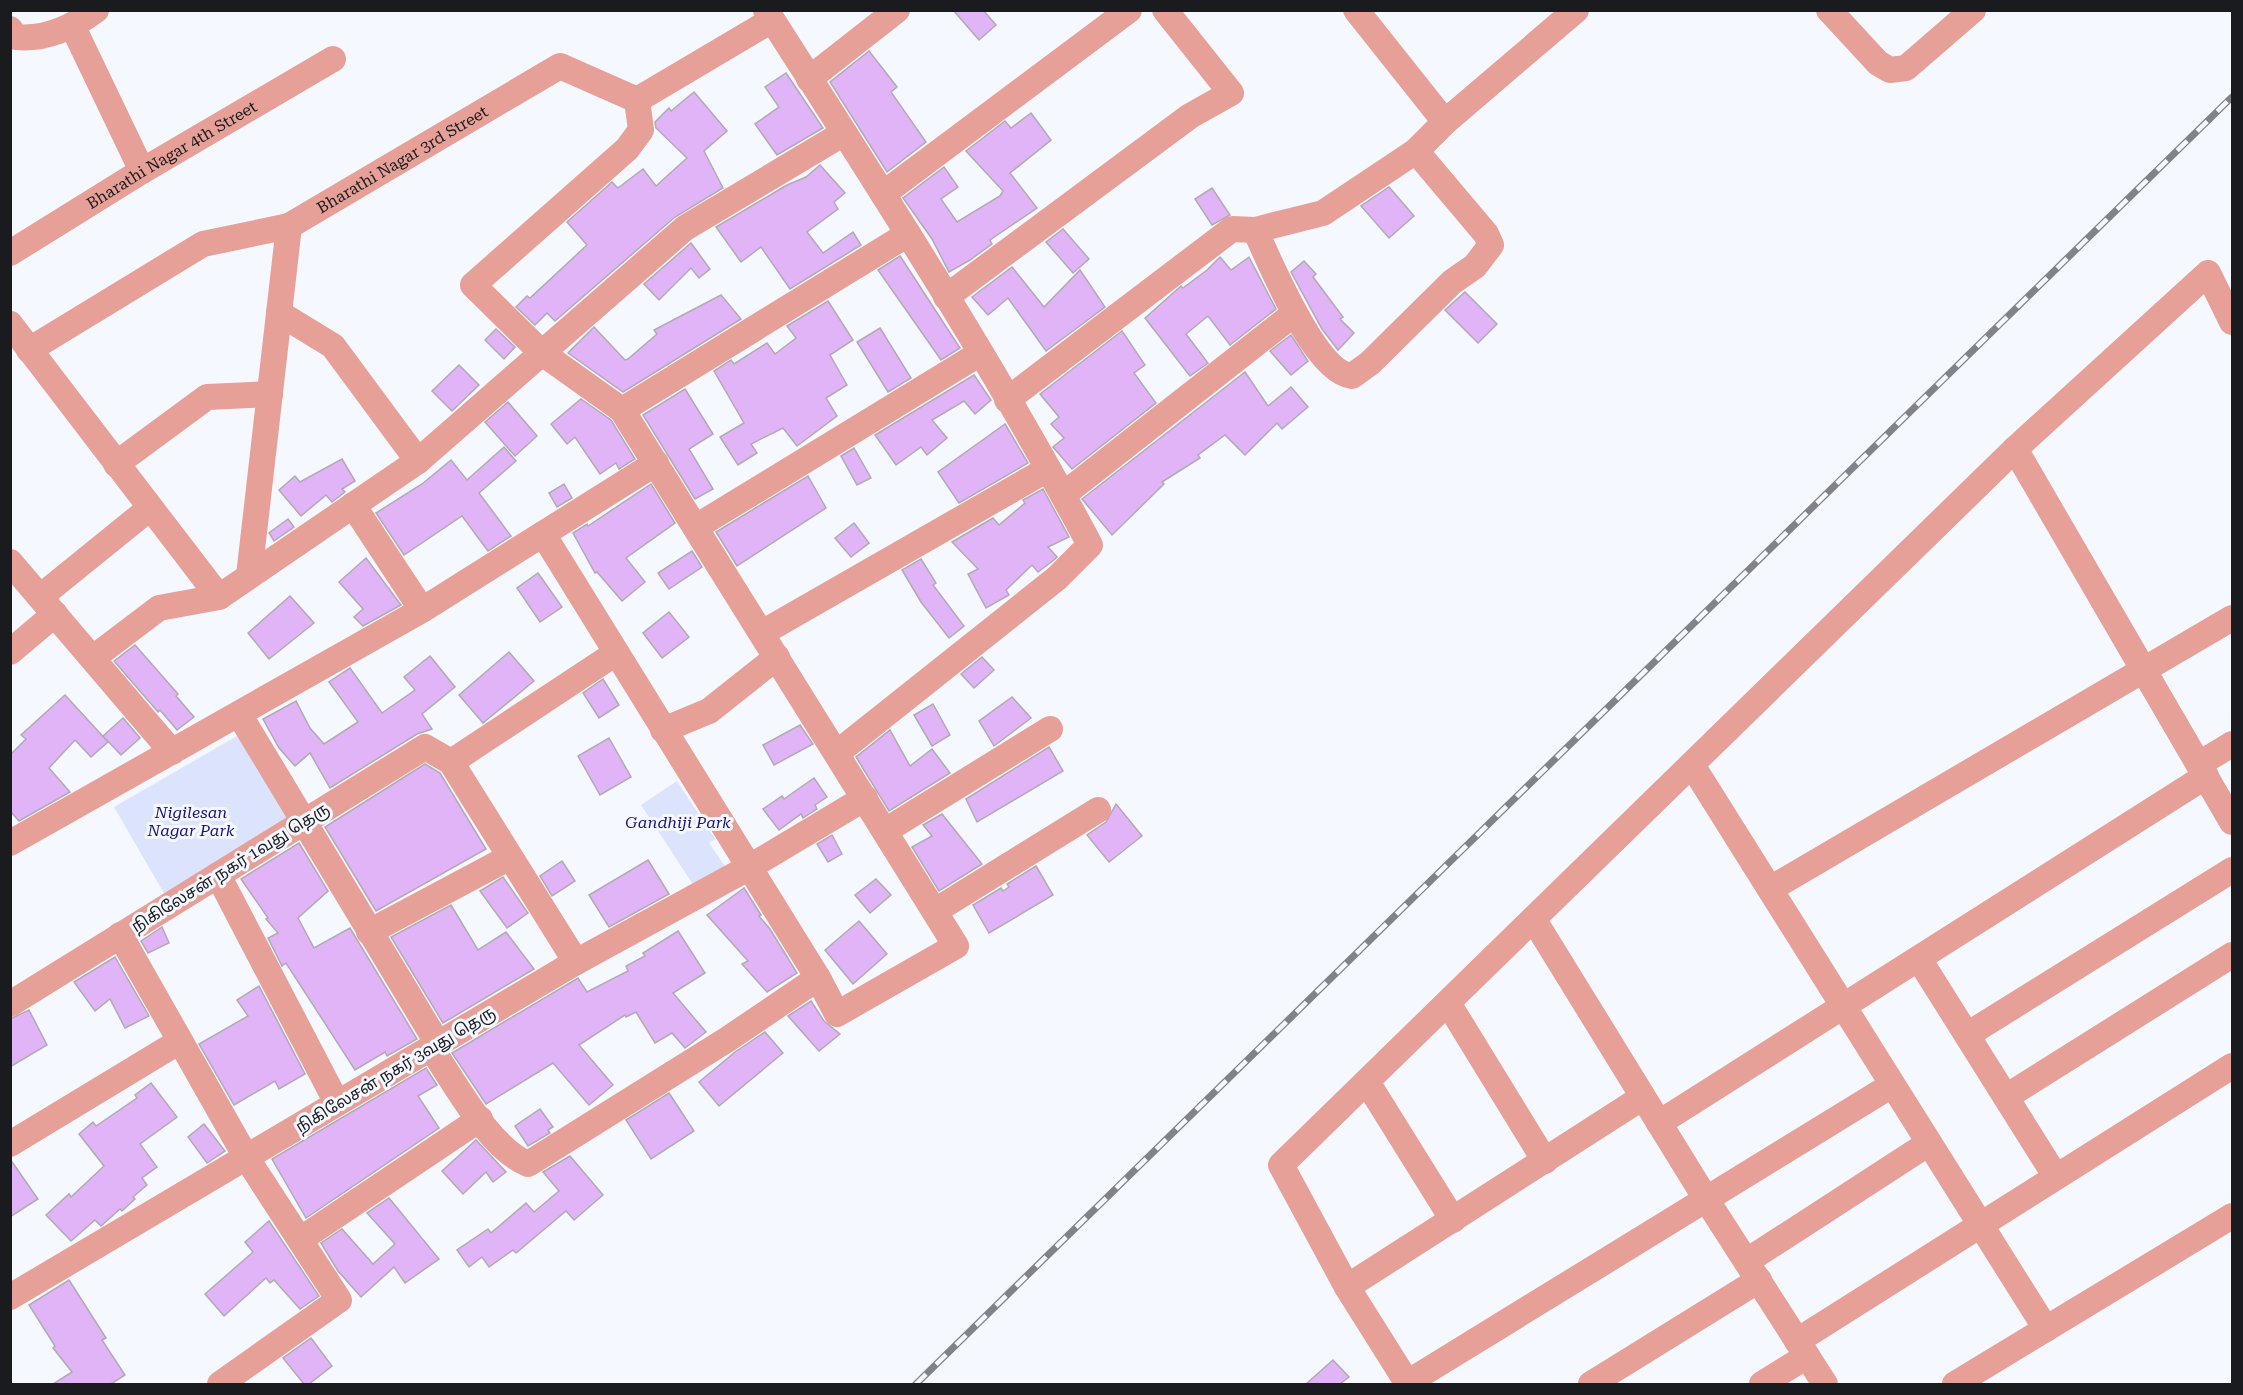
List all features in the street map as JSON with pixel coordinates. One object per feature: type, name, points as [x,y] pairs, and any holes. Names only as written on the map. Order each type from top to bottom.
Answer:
[{"type":"street","points":[[10,29],[16,37],[30,38],[72,27],[96,10]]},
{"type":"street","points":[[809,79],[897,10]]},
{"type":"street","points":[[883,194],[1129,10]]},
{"type":"street","points":[[946,297],[1190,116],[1231,93],[1165,10]]},
{"type":"street","points":[[1356,10],[1445,122]]},
{"type":"street","points":[[1007,400],[1232,230],[1255,230],[1323,213],[1416,151],[1445,122],[1576,10]]},
{"type":"street","points":[[1829,10],[1878,63],[1890,70],[1906,68],[1973,10]]},
{"type":"street","points":[[543,534],[818,978],[837,1014],[956,946],[622,410],[542,352],[472,285],[627,149],[641,130],[637,100],[769,15],[908,234],[1048,469],[1090,545],[1057,578],[837,753]]},
{"type":"street","points":[[72,27],[142,171]]},
{"type":"street","name":"Bharathi Nagar 4th Street","points":[[10,253],[142,171],[333,59]]},
{"type":"street","name":"Bharathi Nagar 3rd Street","points":[[17,337],[203,244],[289,226],[560,66],[637,100]]},
{"type":"street","points":[[93,658],[159,608],[219,597],[418,461],[685,228],[844,133]]},
{"type":"street","points":[[1255,230],[1295,313],[1330,367],[1342,375],[1353,376],[1370,363],[1452,282],[1475,266],[1491,245],[1486,234],[1416,151]]},
{"type":"street","points":[[249,576],[289,226]]},
{"type":"street","points":[[622,410],[908,234]]},
{"type":"street","points":[[1892,1085],[1407,1384],[1347,1287],[1281,1165],[2015,449],[2208,273],[2232,322]]},
{"type":"street","points":[[279,313],[333,346],[418,461]]},
{"type":"street","points":[[1063,495],[1295,313]]},
{"type":"street","points":[[17,337],[219,597]]},
{"type":"street","points":[[696,527],[979,354]]},
{"type":"street","points":[[116,464],[207,397],[270,394]]},
{"type":"street","points":[[2015,449],[2232,822]]},
{"type":"street","points":[[10,843],[422,610],[656,463]]},
{"type":"street","points":[[762,633],[1048,469]]},
{"type":"street","points":[[354,504],[422,610]]},
{"type":"street","points":[[10,652],[48,606],[150,508]]},
{"type":"street","points":[[10,562],[172,752]]},
{"type":"street","points":[[1770,889],[2232,618]]},
{"type":"street","points":[[576,962],[451,762],[616,653]]},
{"type":"street","points":[[663,730],[709,711],[777,657]]},
{"type":"street","points":[[238,714],[480,1119],[513,1158],[528,1164],[728,1039],[818,978]]},
{"type":"street","points":[[885,831],[1050,729]]},
{"type":"street","points":[[1659,1123],[1919,959],[2202,770],[2232,744]]},
{"type":"street","name":"நிகிலேசன் நகர் 1வது தெரு","points":[[10,1004],[425,747],[451,762]]},
{"type":"street","points":[[1692,765],[2046,1329]]},
{"type":"street","name":"நிகிலேசன் நகர் 3வது தெரு","points":[[10,1297],[576,962],[748,868],[865,798]]},
{"type":"street","points":[[935,911],[1098,810]]},
{"type":"street","points":[[369,932],[510,857]]},
{"type":"street","points":[[1967,1035],[2232,870]]},
{"type":"street","points":[[218,874],[338,1103]]},
{"type":"street","points":[[1534,920],[1706,1199],[1825,1384]]},
{"type":"street","points":[[120,935],[246,1157],[339,1300],[220,1384]]},
{"type":"street","points":[[2006,1097],[2232,955]]},
{"type":"street","points":[[1919,959],[2056,1178]]},
{"type":"street","points":[[1448,1003],[1545,1161]]},
{"type":"street","points":[[10,1144],[180,1041]]},
{"type":"street","points":[[1762,1384],[1802,1349],[1981,1225],[2232,1066]]},
{"type":"street","points":[[1366,1082],[1453,1220]]},
{"type":"street","points":[[1347,1287],[1643,1097]]},
{"type":"street","points":[[301,1239],[480,1119]]},
{"type":"street","points":[[1591,1384],[1753,1271],[1929,1143]]},
{"type":"street","points":[[1956,1384],[1987,1376],[2046,1329],[2232,1216]]},
{"type":"green space","name":"Nigilesan Nagar Park","points":[[244,732],[295,819],[165,895],[114,807]]},
{"type":"green space","name":"Gandhiji Park","points":[[677,781],[715,839],[709,843],[727,869],[696,889],[641,805]]},
{"type":"building","points":[[953,10],[983,10],[996,25],[979,40]]},
{"type":"building","points":[[869,51],[897,87],[891,92],[926,142],[887,172],[830,82]]},
{"type":"building","points":[[786,73],[823,128],[777,155],[755,124],[779,107],[765,87]]},
{"type":"building","points":[[694,92],[727,131],[704,151],[723,188],[675,217],[555,321],[547,313],[535,325],[516,307],[527,296],[530,298],[587,245],[567,222],[612,182],[618,188],[643,169],[656,186],[687,158],[656,128],[655,122],[669,108],[671,111]]},
{"type":"building","points":[[1031,113],[1051,140],[1010,173],[1037,208],[990,240],[992,244],[970,260],[949,272],[932,239],[903,198],[944,167],[958,187],[941,199],[957,222],[1000,196],[1003,191],[966,151],[1005,121],[1011,128]]},
{"type":"building","points":[[820,165],[845,193],[834,202],[838,209],[807,232],[823,253],[853,232],[861,245],[790,289],[761,247],[741,262],[716,227],[787,185],[806,177]]},
{"type":"building","points":[[1389,187],[1414,216],[1389,238],[1361,206]]},
{"type":"building","points":[[1212,188],[1230,215],[1212,225],[1195,199]]},
{"type":"building","points":[[1063,229],[1089,259],[1073,273],[1046,242]]},
{"type":"building","points":[[691,243],[710,269],[699,278],[691,268],[659,300],[644,284]]},
{"type":"building","points":[[900,256],[960,348],[941,360],[878,270]]},
{"type":"building","points":[[1220,257],[1231,270],[1249,257],[1276,309],[1230,345],[1208,316],[1186,334],[1208,363],[1190,376],[1145,318],[1181,286],[1183,288]]},
{"type":"building","points":[[1304,261],[1316,274],[1313,277],[1343,317],[1340,319],[1354,333],[1338,350],[1322,329],[1291,272]]},
{"type":"building","points":[[1012,267],[1044,307],[1080,270],[1105,307],[1046,351],[1008,298],[988,315],[972,297]]},
{"type":"building","points":[[1465,292],[1497,324],[1478,343],[1445,310]]},
{"type":"building","points":[[721,295],[741,319],[623,392],[568,353],[594,327],[625,360],[628,359],[657,334],[654,330]]},
{"type":"building","points":[[828,301],[853,340],[830,355],[847,385],[826,398],[837,416],[797,446],[783,428],[751,444],[757,453],[738,465],[720,437],[744,423],[714,371],[731,360],[734,364],[767,343],[775,354],[796,338],[787,326]]},
{"type":"building","points":[[880,328],[911,378],[888,392],[857,342]]},
{"type":"building","points":[[496,329],[515,347],[504,359],[485,340]]},
{"type":"building","points":[[1122,331],[1145,365],[1134,373],[1156,403],[1072,469],[1053,447],[1064,438],[1051,424],[1059,417],[1040,394]]},
{"type":"building","points":[[1291,335],[1308,361],[1291,375],[1270,351]]},
{"type":"building","points":[[459,365],[479,385],[452,411],[432,391]]},
{"type":"building","points":[[1245,372],[1268,406],[1291,387],[1308,407],[1282,429],[1277,423],[1245,455],[1225,435],[1198,455],[1200,458],[1162,482],[1164,484],[1112,535],[1082,499]]},
{"type":"building","points":[[974,375],[991,400],[975,414],[964,401],[932,420],[947,438],[927,455],[921,447],[896,465],[875,435]]},
{"type":"building","points":[[685,389],[713,434],[689,449],[713,489],[695,499],[643,415]]},
{"type":"building","points":[[581,399],[611,420],[635,459],[619,469],[616,463],[600,474],[575,437],[567,444],[551,424]]},
{"type":"building","points":[[508,402],[537,436],[515,456],[485,422]]},
{"type":"building","points":[[1005,424],[1028,463],[959,503],[938,472]]},
{"type":"building","points":[[504,447],[516,461],[479,493],[511,536],[488,551],[462,516],[404,555],[376,513],[422,484],[451,460],[467,480]]},
{"type":"building","points":[[854,448],[871,478],[857,485],[841,456]]},
{"type":"building","points":[[342,459],[355,481],[342,489],[345,492],[332,502],[326,495],[301,516],[279,490],[295,476],[300,482]]},
{"type":"building","points":[[808,476],[826,508],[737,566],[716,532]]},
{"type":"building","points":[[564,484],[572,498],[557,507],[549,493]]},
{"type":"building","points":[[651,484],[675,523],[626,558],[645,582],[622,601],[597,572],[595,573],[573,533],[587,524],[588,526]]},
{"type":"building","points":[[1043,489],[1069,537],[1048,547],[1057,557],[1054,560],[1038,572],[1032,565],[1006,590],[1009,595],[986,608],[968,574],[978,569],[952,542],[993,518],[999,525],[1025,503],[1023,500]]},
{"type":"building","points":[[288,519],[294,527],[274,541],[269,533]]},
{"type":"building","points":[[854,523],[869,543],[851,557],[835,538]]},
{"type":"building","points":[[692,551],[702,567],[669,589],[658,573]]},
{"type":"building","points":[[366,558],[401,605],[363,626],[354,617],[363,609],[339,582]]},
{"type":"building","points":[[921,559],[936,583],[933,585],[964,626],[949,638],[921,602],[902,570]]},
{"type":"building","points":[[538,573],[562,607],[540,622],[517,588]]},
{"type":"building","points":[[290,596],[314,623],[269,659],[248,633]]},
{"type":"building","points":[[669,612],[689,637],[662,658],[643,633]]},
{"type":"building","points":[[135,645],[178,694],[176,696],[194,717],[177,730],[160,710],[158,712],[114,661]]},
{"type":"building","points":[[509,652],[534,681],[483,723],[459,695]]},
{"type":"building","points":[[430,656],[455,687],[422,714],[432,729],[417,734],[330,788],[310,753],[295,766],[279,748],[263,719],[296,701],[310,728],[324,744],[358,722],[329,682],[350,668],[382,713],[415,690],[404,677]]},
{"type":"building","points":[[982,657],[994,670],[974,688],[961,674]]},
{"type":"building","points":[[603,679],[619,705],[599,718],[583,693]]},
{"type":"building","points":[[65,695],[108,742],[91,757],[75,740],[49,768],[70,792],[19,821],[10,811],[10,755],[26,739],[21,735]]},
{"type":"building","points":[[1012,697],[1031,718],[994,746],[979,721]]},
{"type":"building","points":[[933,704],[950,735],[932,746],[914,715]]},
{"type":"building","points":[[123,718],[140,738],[121,755],[103,736]]},
{"type":"building","points":[[800,725],[813,744],[774,765],[763,745]]},
{"type":"building","points":[[890,730],[910,766],[932,749],[950,773],[889,811],[856,757]]},
{"type":"building","points":[[609,738],[631,777],[600,795],[578,756]]},
{"type":"building","points":[[1049,747],[1063,771],[977,822],[966,799]]},
{"type":"building","points":[[425,764],[440,773],[486,849],[376,911],[325,827]]},
{"type":"building","points":[[814,778],[827,797],[815,805],[817,809],[803,818],[801,814],[779,830],[763,809],[782,796],[784,799]]},
{"type":"building","points":[[1116,804],[1142,836],[1109,862],[1087,835],[1106,822]]},
{"type":"building","points":[[942,814],[982,864],[939,891],[912,847],[932,836],[923,825]]},
{"type":"building","points":[[832,835],[842,854],[828,862],[817,844]]},
{"type":"building","points":[[299,843],[328,891],[298,918],[314,948],[350,928],[417,1039],[387,1056],[385,1052],[355,1070],[286,963],[282,966],[268,938],[278,933],[266,919],[268,918],[241,879]]},
{"type":"building","points":[[648,860],[669,894],[609,927],[589,895]]},
{"type":"building","points":[[562,861],[575,881],[552,896],[540,876]]},
{"type":"building","points":[[1036,866],[1053,895],[989,933],[973,905],[1001,888],[1003,891],[1009,887],[1007,884]]},
{"type":"building","points":[[503,877],[528,913],[507,928],[480,891]]},
{"type":"building","points":[[876,879],[891,895],[870,913],[855,895]]},
{"type":"building","points":[[744,888],[761,915],[759,916],[770,929],[797,973],[767,992],[742,964],[748,961],[707,915]]},
{"type":"building","points":[[451,905],[478,950],[506,932],[534,969],[443,1023],[391,937]]},
{"type":"building","points":[[859,921],[887,954],[853,984],[825,950]]},
{"type":"building","points":[[162,927],[169,943],[148,953],[141,941]]},
{"type":"building","points":[[678,931],[705,973],[673,993],[706,1032],[685,1048],[672,1033],[655,1043],[636,1012],[626,1017],[625,1015],[579,1045],[613,1085],[589,1105],[553,1063],[486,1104],[452,1053],[578,978],[587,992],[628,971],[626,966],[645,956],[643,953]]},
{"type":"building","points":[[115,957],[149,1016],[125,1028],[110,999],[95,1011],[74,982]]},
{"type":"building","points":[[259,986],[305,1074],[279,1089],[275,1081],[234,1105],[199,1044],[248,1016],[237,1000]]},
{"type":"building","points":[[811,1001],[824,1021],[840,1034],[819,1051],[788,1016]]},
{"type":"building","points":[[29,1010],[47,1045],[10,1067],[10,1019]]},
{"type":"building","points":[[765,1032],[783,1053],[719,1106],[699,1082],[735,1052]]},
{"type":"building","points":[[426,1068],[437,1085],[418,1096],[439,1128],[306,1218],[272,1159]]},
{"type":"building","points":[[151,1083],[177,1117],[140,1144],[157,1167],[142,1178],[147,1185],[122,1211],[120,1209],[101,1226],[95,1220],[71,1241],[46,1215],[69,1194],[71,1197],[104,1166],[79,1134],[93,1122],[96,1126],[137,1098],[135,1095]]},
{"type":"building","points":[[669,1093],[694,1131],[651,1159],[626,1120]]},
{"type":"building","points":[[540,1109],[553,1127],[548,1130],[550,1133],[528,1146],[515,1126]]},
{"type":"building","points":[[204,1124],[225,1151],[207,1163],[188,1137]]},
{"type":"building","points":[[476,1140],[506,1172],[493,1182],[486,1172],[463,1194],[442,1171]]},
{"type":"building","points":[[570,1156],[603,1195],[574,1220],[566,1211],[516,1253],[513,1250],[489,1267],[482,1257],[469,1267],[457,1250],[488,1229],[491,1233],[526,1203],[534,1212],[559,1191],[543,1172]]},
{"type":"building","points":[[10,1159],[38,1199],[10,1217]]},
{"type":"building","points":[[389,1198],[439,1259],[405,1283],[394,1267],[361,1297],[338,1271],[321,1243],[342,1229],[373,1264],[395,1244],[367,1213]]},
{"type":"building","points":[[269,1221],[319,1296],[300,1309],[274,1280],[270,1283],[266,1278],[224,1316],[205,1294],[253,1252],[245,1242]]},
{"type":"building","points":[[69,1280],[106,1338],[102,1340],[125,1375],[111,1384],[53,1384],[72,1372],[53,1348],[55,1346],[29,1305]]},
{"type":"building","points":[[311,1338],[332,1366],[309,1384],[304,1384],[283,1358]]},
{"type":"building","points":[[1333,1360],[1349,1377],[1340,1384],[1306,1384]]},
{"type":"railway","points":[[916,1384],[2232,97]]}]
